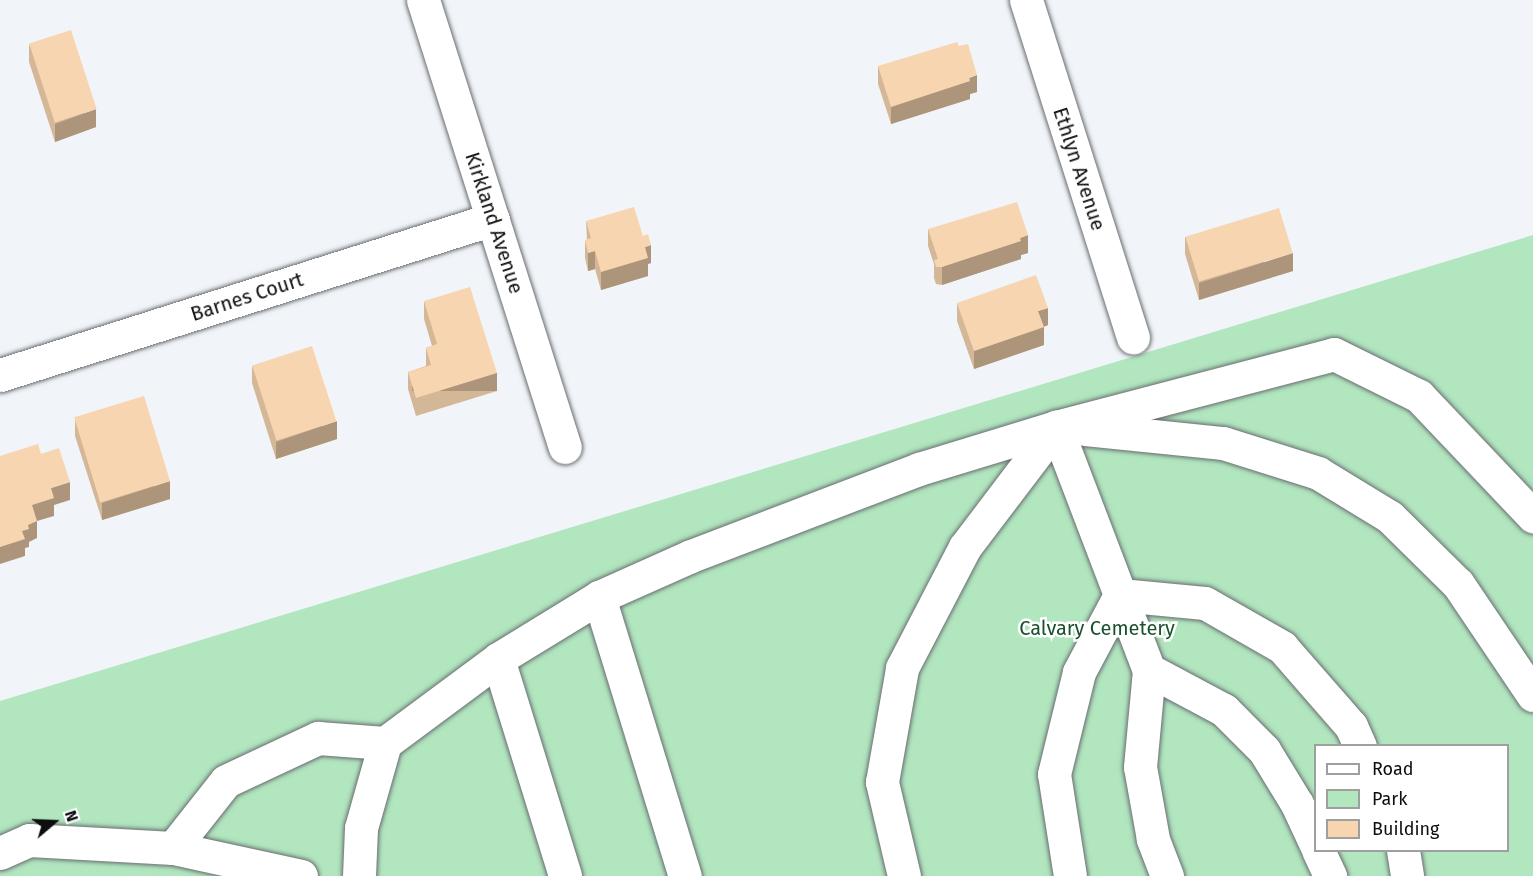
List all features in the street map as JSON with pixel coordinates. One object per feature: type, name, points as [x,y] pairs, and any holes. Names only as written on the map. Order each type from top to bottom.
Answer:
[{"type":"street","name":"Kirkland Avenue","points":[[423,0],[565,447]]},
{"type":"street","name":"Ethlyn Avenue","points":[[1026,0],[1133,337]]},
{"type":"street","name":"Barnes Court","points":[[0,375],[493,219]]},
{"type":"street","points":[[359,876],[361,828],[385,743],[498,659],[599,597],[691,556],[908,473],[1056,427],[1334,354],[1419,396],[1533,516]]},
{"type":"street","points":[[1056,427],[1149,670],[1140,767],[1153,839],[1167,876]]},
{"type":"street","points":[[1056,427],[1140,432],[1223,443],[1318,473],[1390,517],[1458,584],[1533,695]]},
{"type":"street","points":[[904,876],[882,782],[902,668],[965,547],[1056,427]]},
{"type":"street","points":[[1120,595],[1205,603],[1282,647],[1352,726],[1359,744]]},
{"type":"street","points":[[1070,876],[1054,774],[1079,672],[1120,595]]},
{"type":"street","points":[[599,597],[686,876]]},
{"type":"street","points":[[498,659],[565,876]]},
{"type":"street","points":[[1149,670],[1224,710],[1264,750],[1297,804],[1314,841]]},
{"type":"street","points":[[173,848],[226,781],[318,738],[385,743]]},
{"type":"street","points":[[0,853],[29,840],[173,848],[301,876]]},
{"type":"street","points":[[1319,852],[1330,876]]},
{"type":"street","points":[[1403,852],[1407,876]]},
{"type":"green space","name":"Calvary Cemetery","points":[[1533,235],[1533,876],[0,876],[0,701]]},
{"type":"building","points":[[71,30],[97,109],[55,123],[29,44]]},
{"type":"building","points":[[957,42],[959,46],[968,44],[977,75],[969,77],[970,81],[891,107],[878,66]]},
{"type":"building","points":[[1017,202],[1028,235],[1020,238],[1021,241],[936,267],[934,260],[938,259],[928,229]]},
{"type":"building","points":[[634,207],[643,236],[648,234],[651,245],[645,247],[648,258],[601,272],[595,251],[588,253],[585,240],[591,238],[586,221]]},
{"type":"building","points":[[1279,208],[1293,253],[1199,282],[1185,237]]},
{"type":"building","points":[[1036,275],[1048,308],[1038,311],[1044,327],[974,351],[957,303]]},
{"type":"building","points":[[470,287],[497,373],[416,398],[408,372],[431,365],[426,348],[437,344],[424,301]]},
{"type":"building","points":[[312,346],[336,421],[276,441],[252,365]]},
{"type":"building","points":[[144,396],[170,481],[100,502],[74,417]]},
{"type":"building","points":[[38,444],[41,454],[59,448],[70,482],[51,488],[54,498],[32,505],[37,521],[28,525],[29,529],[22,531],[25,539],[0,547],[0,456]]}]
